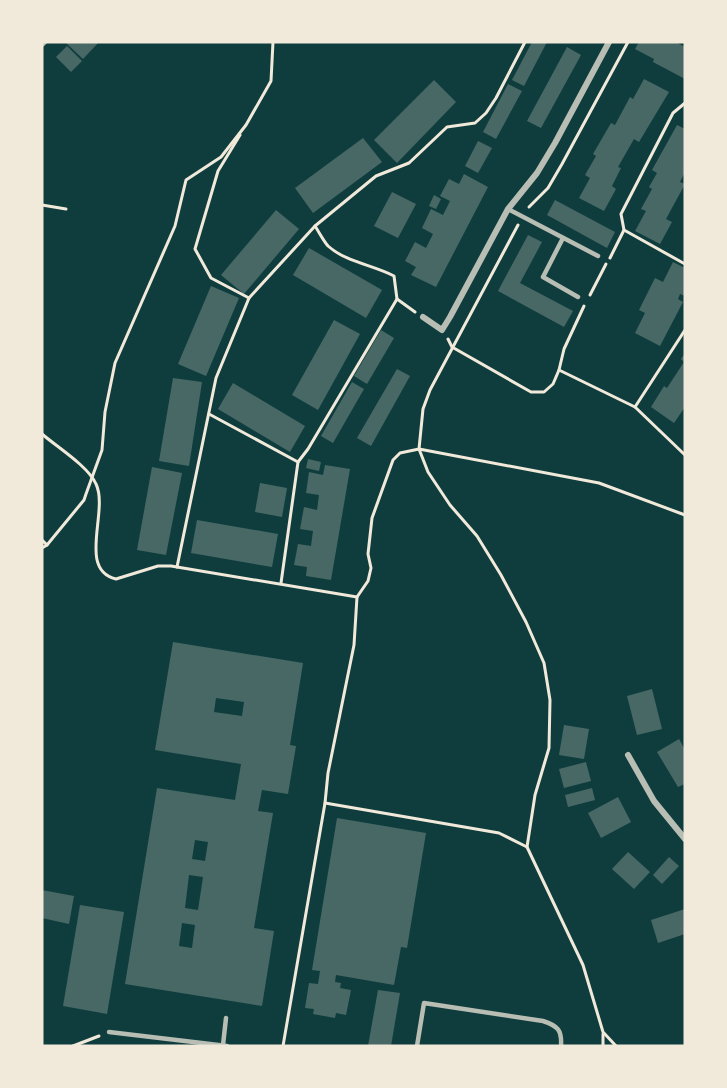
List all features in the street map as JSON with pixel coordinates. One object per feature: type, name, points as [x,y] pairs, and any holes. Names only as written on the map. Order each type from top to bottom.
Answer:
[{"type":"street","points":[[423,317],[442,330],[508,209],[537,173],[555,143],[609,42]]},
{"type":"street","points":[[628,755],[654,801],[685,839]]},
{"type":"lane","points":[[508,209],[598,256]]},
{"type":"lane","points":[[563,238],[543,277],[579,297]]},
{"type":"lane","points":[[417,1046],[424,1003],[543,1021],[556,1026],[561,1032],[561,1046]]},
{"type":"lane","points":[[109,1032],[225,1046],[226,1018]]},
{"type":"path","points":[[249,298],[211,278],[195,249],[218,171],[271,81],[273,42]]},
{"type":"path","points":[[177,567],[216,378],[249,298],[315,226],[376,176],[409,163],[447,127],[475,123],[486,113],[525,42]]},
{"type":"path","points":[[603,1046],[603,1032],[583,965],[527,847],[535,795],[549,748],[550,700],[544,663],[526,622],[501,575],[477,536],[450,505],[428,472],[419,449],[423,409],[452,347],[523,216],[548,188],[628,42]]},
{"type":"path","points":[[685,103],[673,113],[621,214],[624,230],[685,264]]},
{"type":"path","points":[[42,548],[84,500],[102,450],[105,412],[115,363],[175,226],[186,180],[221,157],[246,125]]},
{"type":"path","points":[[42,205],[66,209]]},
{"type":"path","points":[[281,583],[298,462],[397,299],[394,276],[352,260],[329,246],[315,226]]},
{"type":"path","points":[[397,299],[423,317]]},
{"type":"path","points":[[442,330],[452,347],[531,392],[544,392],[553,384],[559,370],[635,407],[685,455]]},
{"type":"path","points":[[635,407],[685,330]]},
{"type":"path","points":[[208,414],[298,462]]},
{"type":"path","points":[[42,434],[92,477],[98,488],[95,556],[102,572],[108,577],[116,579],[158,566],[177,567],[357,597]]},
{"type":"path","points":[[283,1046],[326,803],[328,773],[354,645],[357,597],[368,581],[371,568],[368,554],[372,518],[389,466],[400,453],[419,449],[599,483],[685,515]]},
{"type":"path","points":[[42,540],[47,545]]},
{"type":"path","points":[[326,803],[499,833],[527,847]]},
{"type":"path","points":[[73,1046],[109,1032]]},
{"type":"path","points":[[603,1032],[616,1046]]},
{"type":"building","points":[[65,42],[99,42],[83,59]]},
{"type":"building","points":[[532,42],[547,42],[524,86],[512,80]]},
{"type":"building","points":[[639,42],[676,42],[685,47],[685,79],[653,62],[654,59],[635,49]]},
{"type":"building","points":[[67,46],[82,61],[71,72],[56,57]]},
{"type":"building","points":[[567,47],[581,55],[541,128],[527,121]]},
{"type":"building","points":[[644,79],[669,92],[639,142],[634,139],[618,167],[621,168],[612,186],[616,189],[604,211],[579,198],[590,178],[585,175],[596,156],[593,154],[611,123],[615,125],[630,97],[633,99]]},
{"type":"building","points":[[434,80],[456,102],[397,163],[374,140]]},
{"type":"building","points":[[508,84],[522,91],[496,139],[483,132]]},
{"type":"building","points":[[677,125],[685,129],[685,172],[680,182],[685,184],[666,219],[672,222],[660,244],[635,231],[646,211],[641,209],[652,189],[649,187],[657,173],[652,170]]},
{"type":"building","points":[[363,138],[382,162],[313,213],[295,188]]},
{"type":"building","points":[[478,141],[492,148],[478,173],[465,166]]},
{"type":"building","points":[[464,174],[488,187],[436,287],[411,275],[416,267],[405,261],[415,242],[426,248],[433,234],[422,228],[431,209],[443,215],[450,201],[440,196],[449,179],[459,184]]},
{"type":"building","points":[[392,192],[416,204],[398,238],[374,226]]},
{"type":"building","points":[[434,195],[441,199],[436,209],[429,206]]},
{"type":"building","points":[[555,200],[615,232],[607,248],[547,215]]},
{"type":"building","points":[[276,210],[299,229],[244,294],[221,275]]},
{"type":"building","points":[[528,235],[542,242],[520,283],[573,311],[564,327],[498,291]]},
{"type":"building","points":[[309,248],[382,290],[366,318],[293,275]]},
{"type":"building","points":[[673,262],[685,268],[685,296],[680,294],[678,299],[683,302],[660,346],[635,333],[645,313],[639,310],[655,278],[663,282]]},
{"type":"building","points":[[211,286],[239,298],[206,376],[178,364]]},
{"type":"building","points":[[334,320],[360,334],[318,410],[292,395]]},
{"type":"building","points":[[381,330],[394,338],[367,384],[354,376]]},
{"type":"building","points":[[685,353],[685,407],[674,423],[651,407],[664,386],[667,388],[684,362],[681,359]]},
{"type":"building","points":[[397,369],[410,376],[371,446],[357,438]]},
{"type":"building","points":[[173,378],[202,382],[189,466],[159,461]]},
{"type":"building","points":[[352,382],[364,389],[333,443],[321,436]]},
{"type":"building","points":[[233,383],[305,426],[290,452],[218,409]]},
{"type":"building","points":[[308,459],[321,462],[319,471],[306,468]]},
{"type":"building","points":[[325,465],[350,469],[331,580],[306,576],[307,567],[294,565],[298,544],[311,546],[313,531],[300,529],[304,507],[317,510],[319,495],[306,493],[309,472],[323,475]]},
{"type":"building","points":[[152,467],[182,473],[166,555],[137,550]]},
{"type":"building","points":[[260,483],[287,488],[282,517],[255,512]]},
{"type":"building","points":[[197,520],[278,534],[272,567],[191,553]]},
{"type":"building","points":[[173,642],[303,663],[290,745],[296,746],[288,794],[262,790],[258,811],[273,813],[254,928],[274,931],[262,1006],[125,984],[157,788],[235,800],[241,764],[155,750]],"holes":[[[216,698],[244,702],[242,716],[214,712]],[[195,840],[208,842],[205,861],[192,859]],[[189,875],[203,877],[198,910],[185,908]],[[182,923],[195,925],[192,948],[179,946]]]},
{"type":"building","points":[[652,689],[662,729],[637,735],[627,696]]},
{"type":"building","points":[[564,725],[589,729],[584,759],[559,755]]},
{"type":"building","points":[[679,739],[685,750],[685,784],[678,787],[657,752]]},
{"type":"building","points":[[586,762],[591,781],[564,788],[559,769]]},
{"type":"building","points":[[592,788],[595,800],[568,807],[565,795]]},
{"type":"building","points":[[618,797],[631,822],[601,838],[588,813]]},
{"type":"building","points":[[337,818],[426,833],[407,948],[401,947],[394,985],[336,975],[335,982],[341,983],[340,988],[351,990],[346,1015],[336,1013],[335,1018],[313,1014],[314,1009],[305,1008],[309,983],[318,984],[320,971],[312,970]]},
{"type":"building","points":[[628,852],[650,872],[634,889],[612,869]]},
{"type":"building","points":[[669,857],[679,866],[662,884],[653,875]]},
{"type":"building","points":[[42,890],[74,896],[69,924],[42,918]]},
{"type":"building","points":[[80,905],[124,912],[107,1014],[63,1006]]},
{"type":"building","points":[[685,909],[685,934],[658,943],[651,920]]},
{"type":"building","points":[[378,990],[400,993],[391,1046],[368,1046]]}]
